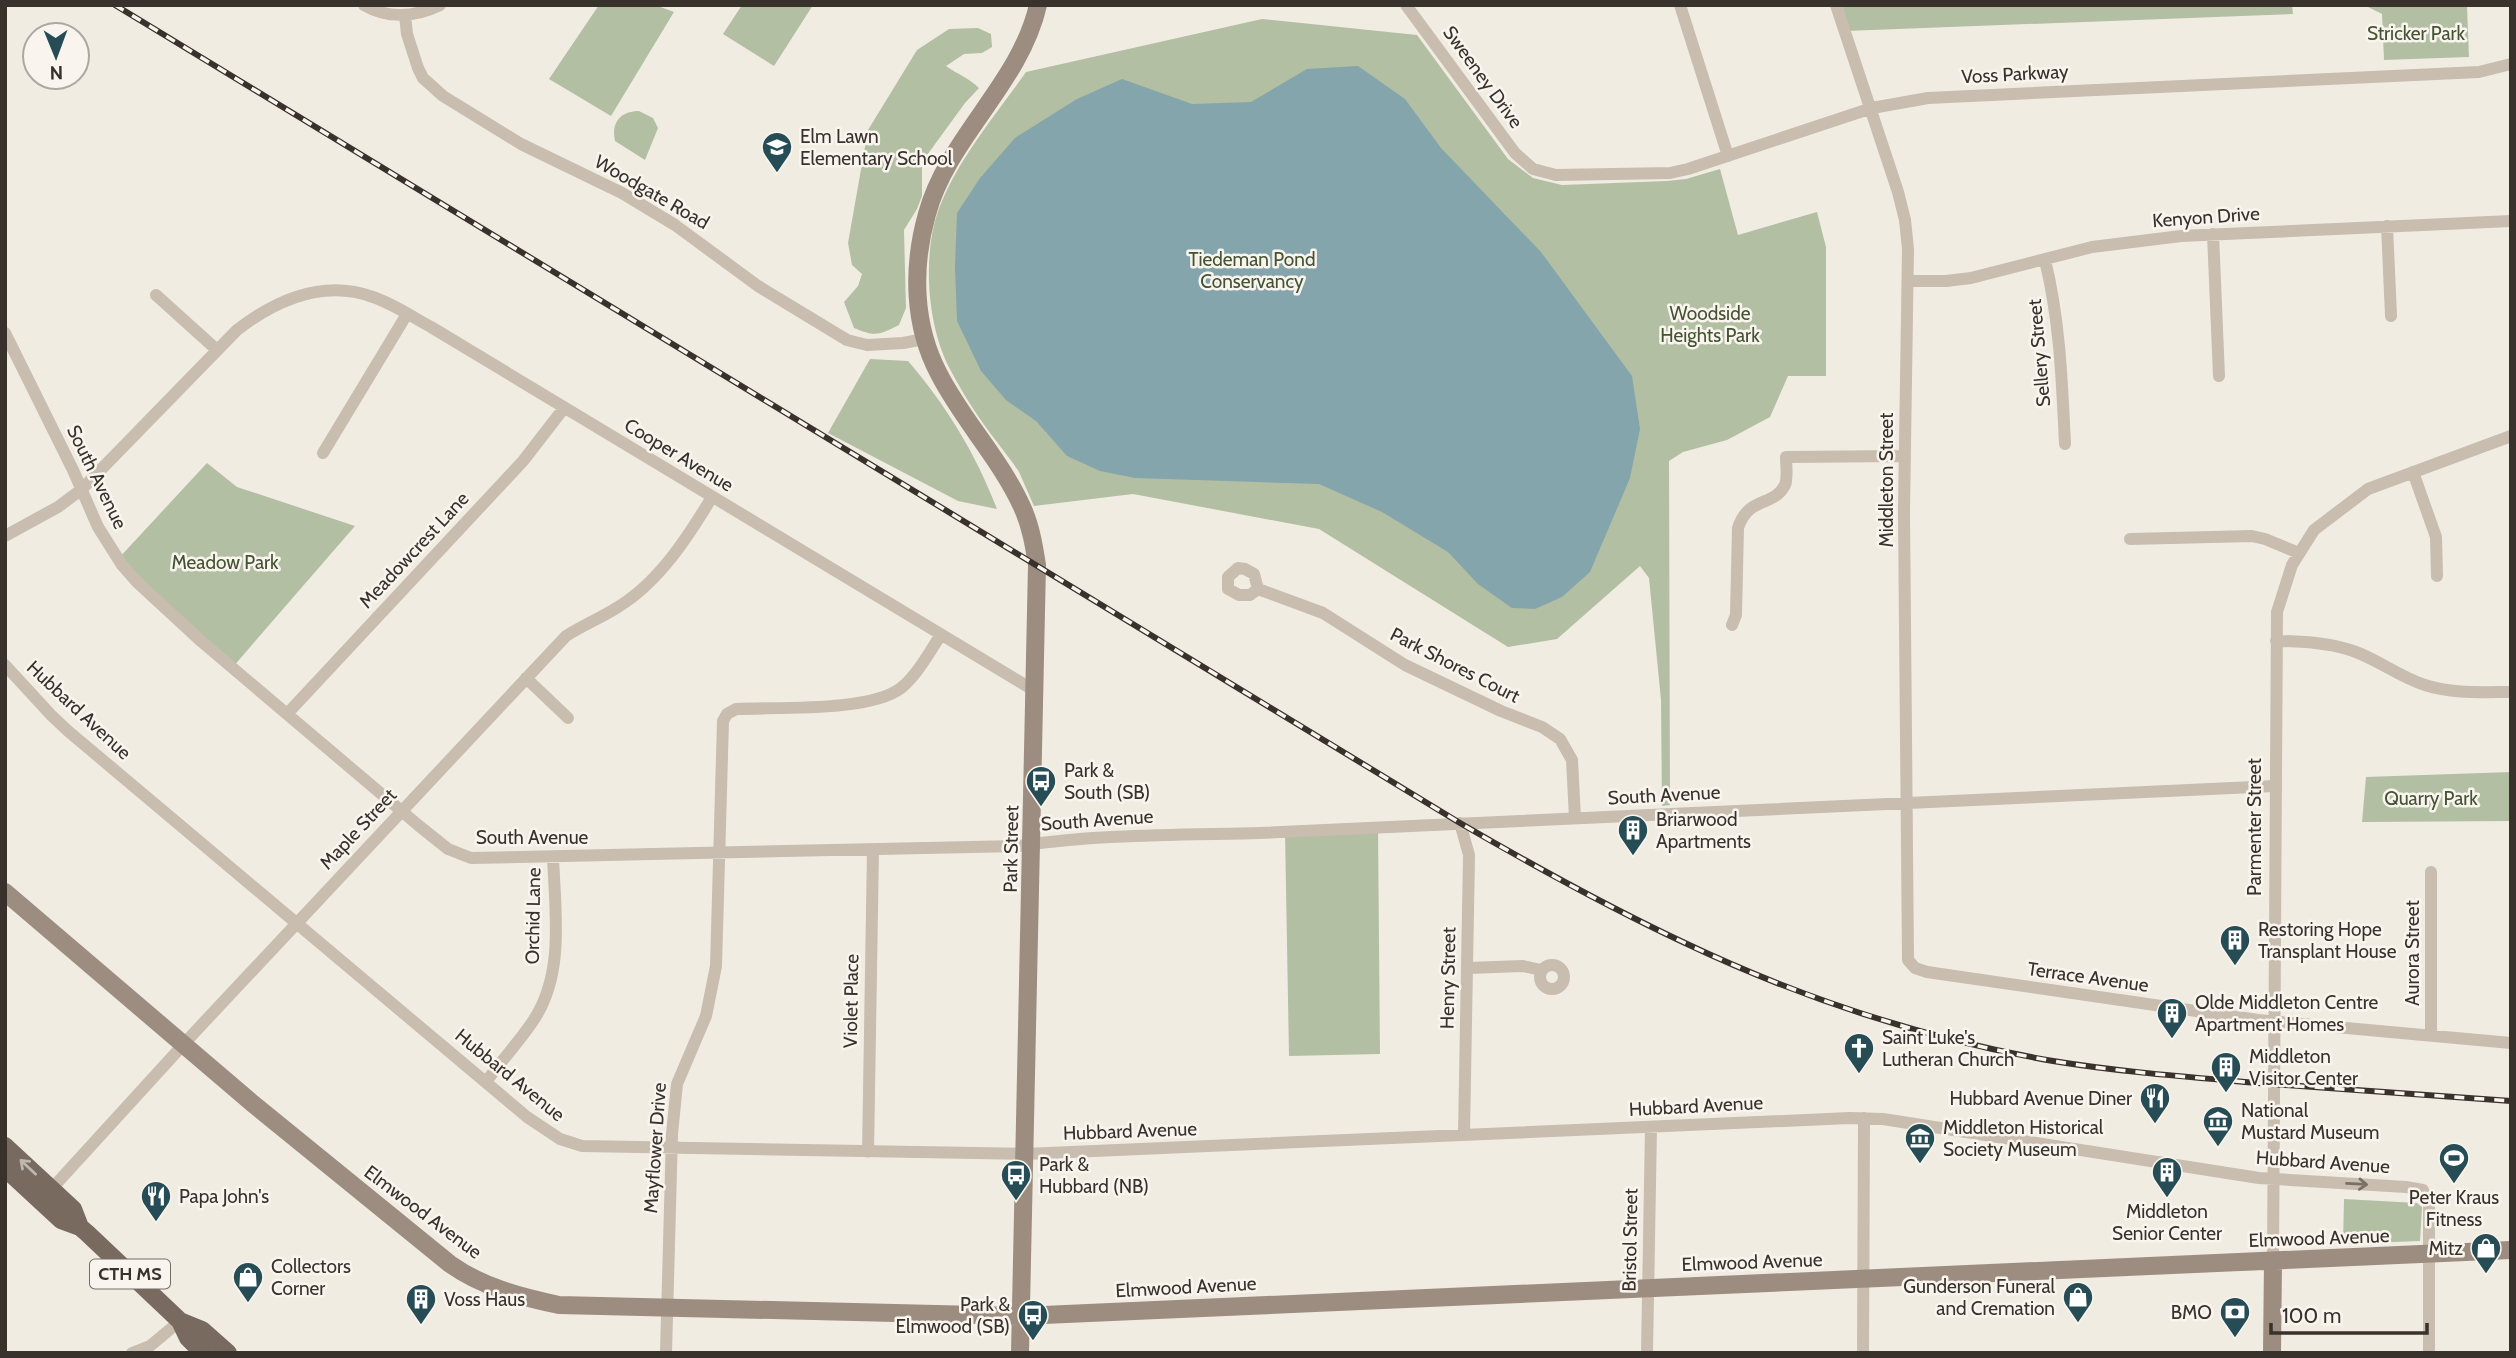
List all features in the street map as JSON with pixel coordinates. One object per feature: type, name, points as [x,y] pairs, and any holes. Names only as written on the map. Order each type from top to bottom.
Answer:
[{"type":"main road","name":"CTH MS","points":[[5,1146],[46,1195]]},
{"type":"main road","name":"CTH MS","points":[[5,1168],[73,1209],[80,1227],[180,1321],[188,1338],[203,1353]]},
{"type":"main road","name":"CTH MS","points":[[180,1321],[202,1329],[228,1353]]},
{"type":"street","points":[[364,5],[376,12],[405,15],[428,11],[440,5]]},
{"type":"street","name":"Park Street","points":[[1020,1353],[1037,577],[1034,547],[1022,508],[938,373],[924,339],[916,281],[927,212],[942,175],[1018,61],[1038,5]]},
{"type":"street","name":"Sweeney Drive","points":[[1406,5],[1515,153],[1532,169]]},
{"type":"street","points":[[1680,5],[1728,156]]},
{"type":"street","name":"Middleton Street","points":[[1836,5],[1872,108],[1905,220],[1908,281],[1905,456],[1908,960],[1913,965]]},
{"type":"street","name":"Woodgate Road","points":[[405,15],[407,34],[418,68],[423,78],[443,96],[521,144],[622,193],[678,227],[758,286],[847,340],[867,345],[924,339]]},
{"type":"street","name":"Voss Parkway","points":[[1532,169],[1556,176],[1670,173],[1872,108],[1928,98],[2479,72],[2511,64]]},
{"type":"street","name":"Kenyon Drive","points":[[1908,281],[1971,278],[2092,247],[2180,236],[2511,221]]},
{"type":"street","points":[[2387,226],[2391,316]]},
{"type":"street","points":[[2213,234],[2219,376]]},
{"type":"street","name":"Sellery Street","points":[[2045,260],[2055,298],[2065,444]]},
{"type":"street","name":"Cooper Avenue","points":[[5,536],[58,507],[82,489],[217,350],[256,315],[291,297],[323,291],[355,292],[381,300],[407,314],[1035,691]]},
{"type":"street","points":[[156,295],[217,350]]},
{"type":"street","points":[[323,453],[407,314]]},
{"type":"street","name":"South Avenue","points":[[5,333],[98,527],[122,565],[137,582],[401,811],[448,849],[471,858],[873,850],[2275,786]]},
{"type":"street","name":"Meadowcrest Lane","points":[[287,714],[523,461],[564,408]]},
{"type":"street","name":"Parmenter Street","points":[[2272,1353],[2277,612],[2291,565],[2314,530],[2368,489],[2511,436]]},
{"type":"street","points":[[1732,625],[1736,615],[1740,520],[1744,512],[1777,495],[1786,484],[1786,457],[1905,456]]},
{"type":"street","points":[[2413,472],[2436,537],[2437,576]]},
{"type":"street","name":"Maple Street","points":[[46,1195],[566,636],[618,607],[648,582],[679,548],[712,497]]},
{"type":"street","points":[[2130,539],[2252,536],[2299,553]]},
{"type":"street","name":"Park Shores Court","points":[[1258,589],[1323,613],[1405,665],[1501,711],[1542,727],[1560,738],[1572,760],[1575,773],[1575,818]]},
{"type":"street","name":"Mayflower Drive","points":[[666,1353],[671,1147],[677,1084],[706,1016],[716,966],[723,721],[727,714],[736,709],[856,704],[884,697],[902,687],[940,636]]},
{"type":"street","points":[[2276,641],[2337,646],[2357,652],[2416,681],[2445,690],[2511,692]]},
{"type":"street","name":"Hubbard Avenue","points":[[5,665],[51,715],[296,924],[527,1117],[569,1143],[582,1146],[1025,1154],[1864,1118],[2273,1180],[2406,1187],[2426,1193],[2429,1205],[2430,1254]]},
{"type":"street","points":[[526,678],[568,718]]},
{"type":"street","name":"Henry Street","points":[[1460,823],[1469,855],[1464,1135]]},
{"type":"street","name":"Violet Place","points":[[868,1152],[873,850]]},
{"type":"street","name":"Orchid Lane","points":[[486,1082],[533,1021],[551,977],[556,935],[554,857]]},
{"type":"street","name":"Aurora Street","points":[[2431,872],[2431,1035]]},
{"type":"street","name":"Elmwood Avenue","points":[[5,892],[368,1198],[462,1272],[516,1296],[558,1306],[1021,1316],[2511,1250]]},
{"type":"street","name":"Terrace Avenue","points":[[1913,965],[1927,972],[2274,1022],[2511,1043]]},
{"type":"street","points":[[1468,968],[1523,966],[1541,970]]},
{"type":"street","points":[[1863,1353],[1864,1118]]},
{"type":"street","name":"Bristol Street","points":[[1647,1353],[1651,1127]]},
{"type":"street","points":[[2429,1353],[2430,1254]]},
{"type":"street","points":[[132,1353],[150,1346],[180,1321]]},
{"type":"green space","points":[[599,5],[655,5],[674,12],[611,116],[549,79]]},
{"type":"green space","points":[[742,5],[813,5],[774,66],[723,34]]},
{"type":"green space","points":[[1836,5],[2292,5],[2293,14],[1846,31]]},
{"type":"green space","name":"Stricker Park","points":[[2364,5],[2467,5],[2469,57],[2384,60],[2382,14]]},
{"type":"green space","name":"Tiedeman Pond Conservancy","points":[[1262,19],[1417,35],[1508,159],[1533,178],[1562,185],[1667,181],[1686,179],[1720,169],[1738,235],[1817,212],[1826,247],[1826,376],[1788,376],[1770,417],[1727,440],[1683,452],[1669,461],[1670,805],[1662,806],[1661,700],[1649,578],[1640,566],[1557,639],[1508,647],[1319,529],[1133,494],[1034,506],[1019,472],[978,416],[951,371],[936,332],[929,287],[931,241],[935,220],[959,167],[1026,72]]},
{"type":"green space","points":[[978,28],[991,34],[992,47],[982,53],[964,54],[946,66],[979,88],[922,162],[922,196],[904,230],[906,308],[899,325],[877,334],[861,331],[854,328],[844,302],[858,286],[862,274],[852,265],[848,243],[868,130],[917,50],[949,29]]},
{"type":"green space","points":[[639,111],[653,118],[658,128],[645,160],[615,141],[614,135],[618,119],[627,113]]},
{"type":"green space","points":[[870,359],[908,361],[959,431],[980,469],[997,509],[958,501],[828,433]]},
{"type":"green space","name":"Meadow Park","points":[[207,463],[237,487],[355,526],[232,668],[118,559]]},
{"type":"green space","name":"Quarry Park","points":[[2511,772],[2511,821],[2362,822],[2366,777]]},
{"type":"green space","points":[[1378,826],[1380,1054],[1289,1056],[1285,832]]},
{"type":"green space","points":[[2344,1199],[2417,1203],[2422,1207],[2420,1241],[2343,1244]]},
{"type":"water","name":"Tiedeman Pond Conservancy","points":[[1358,66],[1405,99],[1441,148],[1541,252],[1632,376],[1640,429],[1630,478],[1590,572],[1562,597],[1535,609],[1512,608],[1478,584],[1448,552],[1382,512],[1319,484],[1135,478],[1100,471],[1067,456],[1036,421],[1006,400],[981,371],[957,321],[957,213],[980,178],[1015,138],[1077,99],[1122,79],[1192,104],[1251,102],[1307,69]]},
{"type":"railway","points":[[115,5],[1460,823],[1571,886],[1685,943],[1819,999],[1911,1028],[2005,1052],[2053,1061],[2206,1079],[2511,1101]]},
{"type":"place","name":"Elm Lawn Elementary School","points":[[777,174]]},
{"type":"place","name":"Park & South (SB)","points":[[1041,808]]},
{"type":"place","name":"Briarwood Apartments","points":[[1633,857]]},
{"type":"place","name":"Restoring Hope Transplant House","points":[[2235,967]]},
{"type":"place","name":"Olde Middleton Centre Apartment Homes","points":[[2172,1040]]},
{"type":"place","name":"Saint Luke's Lutheran Church","points":[[1859,1075]]},
{"type":"place","name":"Middleton Visitor Center","points":[[2226,1094]]},
{"type":"place","name":"Hubbard Avenue Diner","points":[[2155,1125]]},
{"type":"place","name":"National Mustard Museum","points":[[2218,1148]]},
{"type":"place","name":"Middleton Historical Society Museum","points":[[1920,1165]]},
{"type":"place","name":"Peter Kraus Fitness","points":[[2454,1185]]},
{"type":"place","name":"Middleton Senior Center","points":[[2167,1199]]},
{"type":"place","name":"Park & Hubbard (NB)","points":[[1016,1202]]},
{"type":"place","name":"Papa John's","points":[[156,1223]]},
{"type":"place","name":"Mitz","points":[[2486,1275]]},
{"type":"place","name":"Collectors Corner","points":[[248,1304]]},
{"type":"place","name":"Gunderson Funeral and Cremation","points":[[2078,1324]]},
{"type":"place","name":"Voss Haus","points":[[421,1326]]},
{"type":"place","name":"BMO","points":[[2235,1339]]},
{"type":"place","name":"Park & Elmwood (SB)","points":[[1033,1342]]},
{"type":"park label","name":"Woodside Heights Park","points":[[1710,324]]}]
